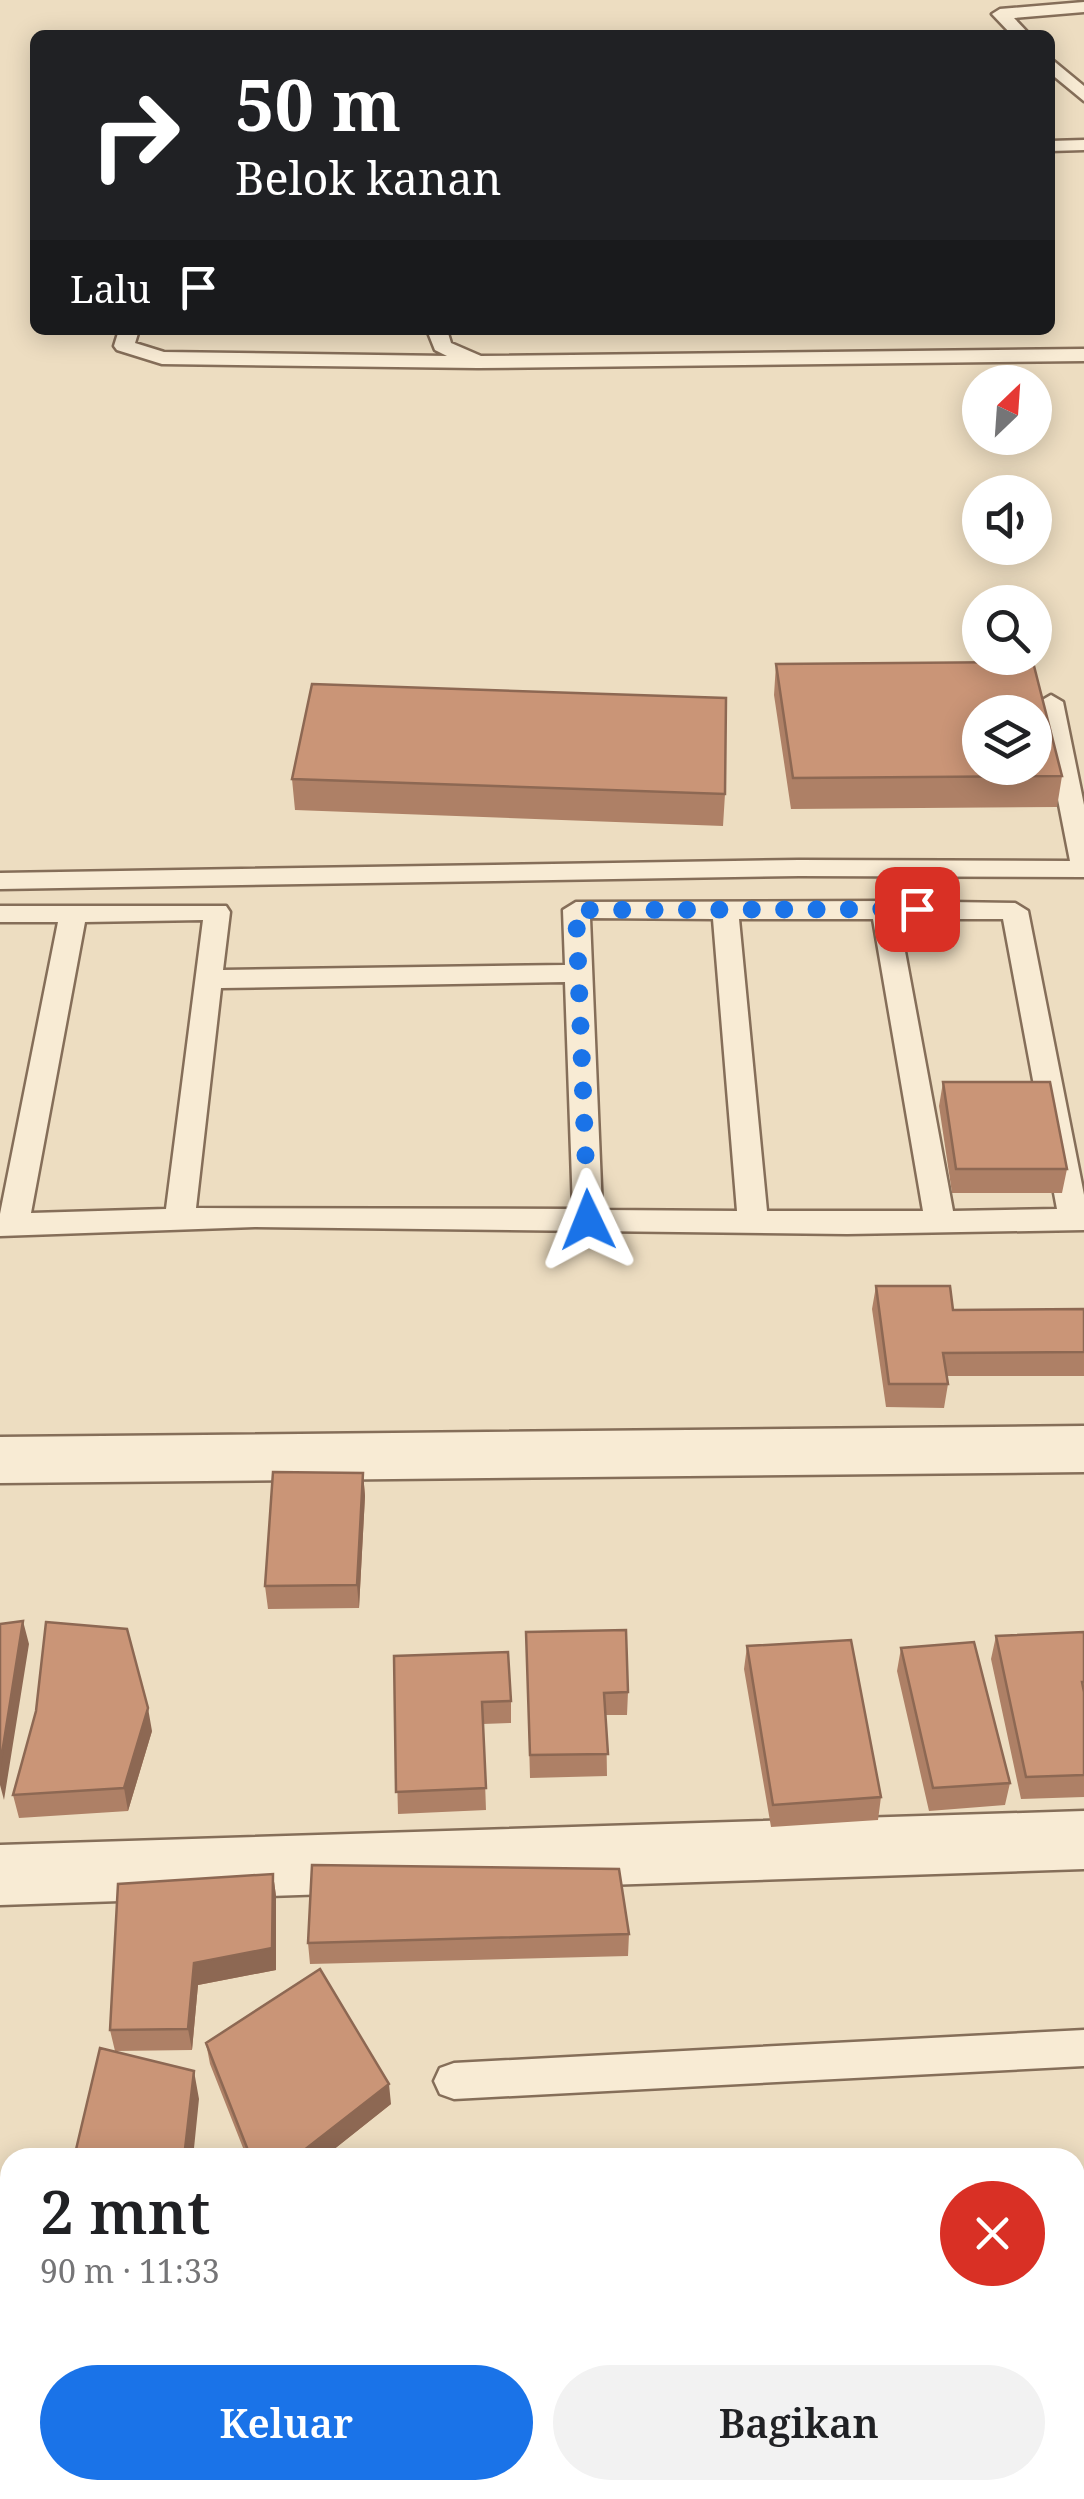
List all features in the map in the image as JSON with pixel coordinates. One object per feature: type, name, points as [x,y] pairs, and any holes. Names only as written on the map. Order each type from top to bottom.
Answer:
[{"type":"street","points":[[0,1460],[1084,1449]]},
{"type":"street","points":[[0,1875],[1084,1840]]},
{"type":"lane","points":[[1017,30],[1000,14],[1084,7]]},
{"type":"lane","points":[[1055,67],[1084,96]]},
{"type":"lane","points":[[1055,146],[1084,145]]},
{"type":"lane","points":[[127,335],[124,346],[162,358],[478,362],[1084,355]]},
{"type":"lane","points":[[439,335],[442,346],[478,362]]},
{"type":"lane","points":[[0,881],[799,868],[1084,868],[1052,702]]},
{"type":"lane","points":[[726,909],[753,1222]]},
{"type":"lane","points":[[884,909],[940,1222]]},
{"type":"lane","points":[[73,914],[7,1224],[180,1218],[753,1222],[1079,1219],[1015,911],[576,910],[588,1220]]},
{"type":"lane","points":[[0,914],[217,912],[180,1218]]},
{"type":"lane","points":[[210,979],[579,973]]},
{"type":"lane","points":[[454,2081],[1084,2048]]},
{"type":"building","points":[[962,663],[962,675],[1036,675],[1041,695],[962,695],[962,777],[793,778],[776,664]]},
{"type":"building","points":[[312,684],[726,698],[725,794],[292,779]]},
{"type":"building","points":[[1052,737],[1062,776],[1052,776]]},
{"type":"building","points":[[943,1082],[1050,1082],[1067,1169],[956,1169]]},
{"type":"building","points":[[876,1286],[950,1286],[953,1310],[1084,1309],[1084,1352],[943,1353],[948,1384],[889,1384]]},
{"type":"building","points":[[273,1472],[363,1473],[357,1585],[265,1586]]},
{"type":"building","points":[[23,1621],[0,1766],[0,1624]]},
{"type":"building","points":[[46,1622],[127,1629],[148,1708],[124,1788],[13,1795],[36,1711]]},
{"type":"building","points":[[626,1630],[628,1692],[604,1693],[608,1754],[530,1755],[526,1632]]},
{"type":"building","points":[[1084,1632],[1084,1775],[1026,1777],[996,1636]]},
{"type":"building","points":[[851,1640],[881,1797],[773,1805],[747,1646]]},
{"type":"building","points":[[974,1642],[1010,1783],[933,1788],[901,1648]]},
{"type":"building","points":[[508,1652],[511,1701],[482,1702],[486,1788],[396,1792],[394,1656]]},
{"type":"building","points":[[312,1865],[619,1869],[629,1934],[308,1943]]},
{"type":"building","points":[[273,1874],[272,1948],[194,1963],[188,2029],[110,2030],[118,1884]]},
{"type":"building","points":[[320,1969],[389,2084],[307,2148],[247,2148],[206,2043]]},
{"type":"building","points":[[100,2048],[194,2071],[185,2148],[76,2148]]},
{"type":"route","points":[[588,1220],[576,910],[917,909]]}]
